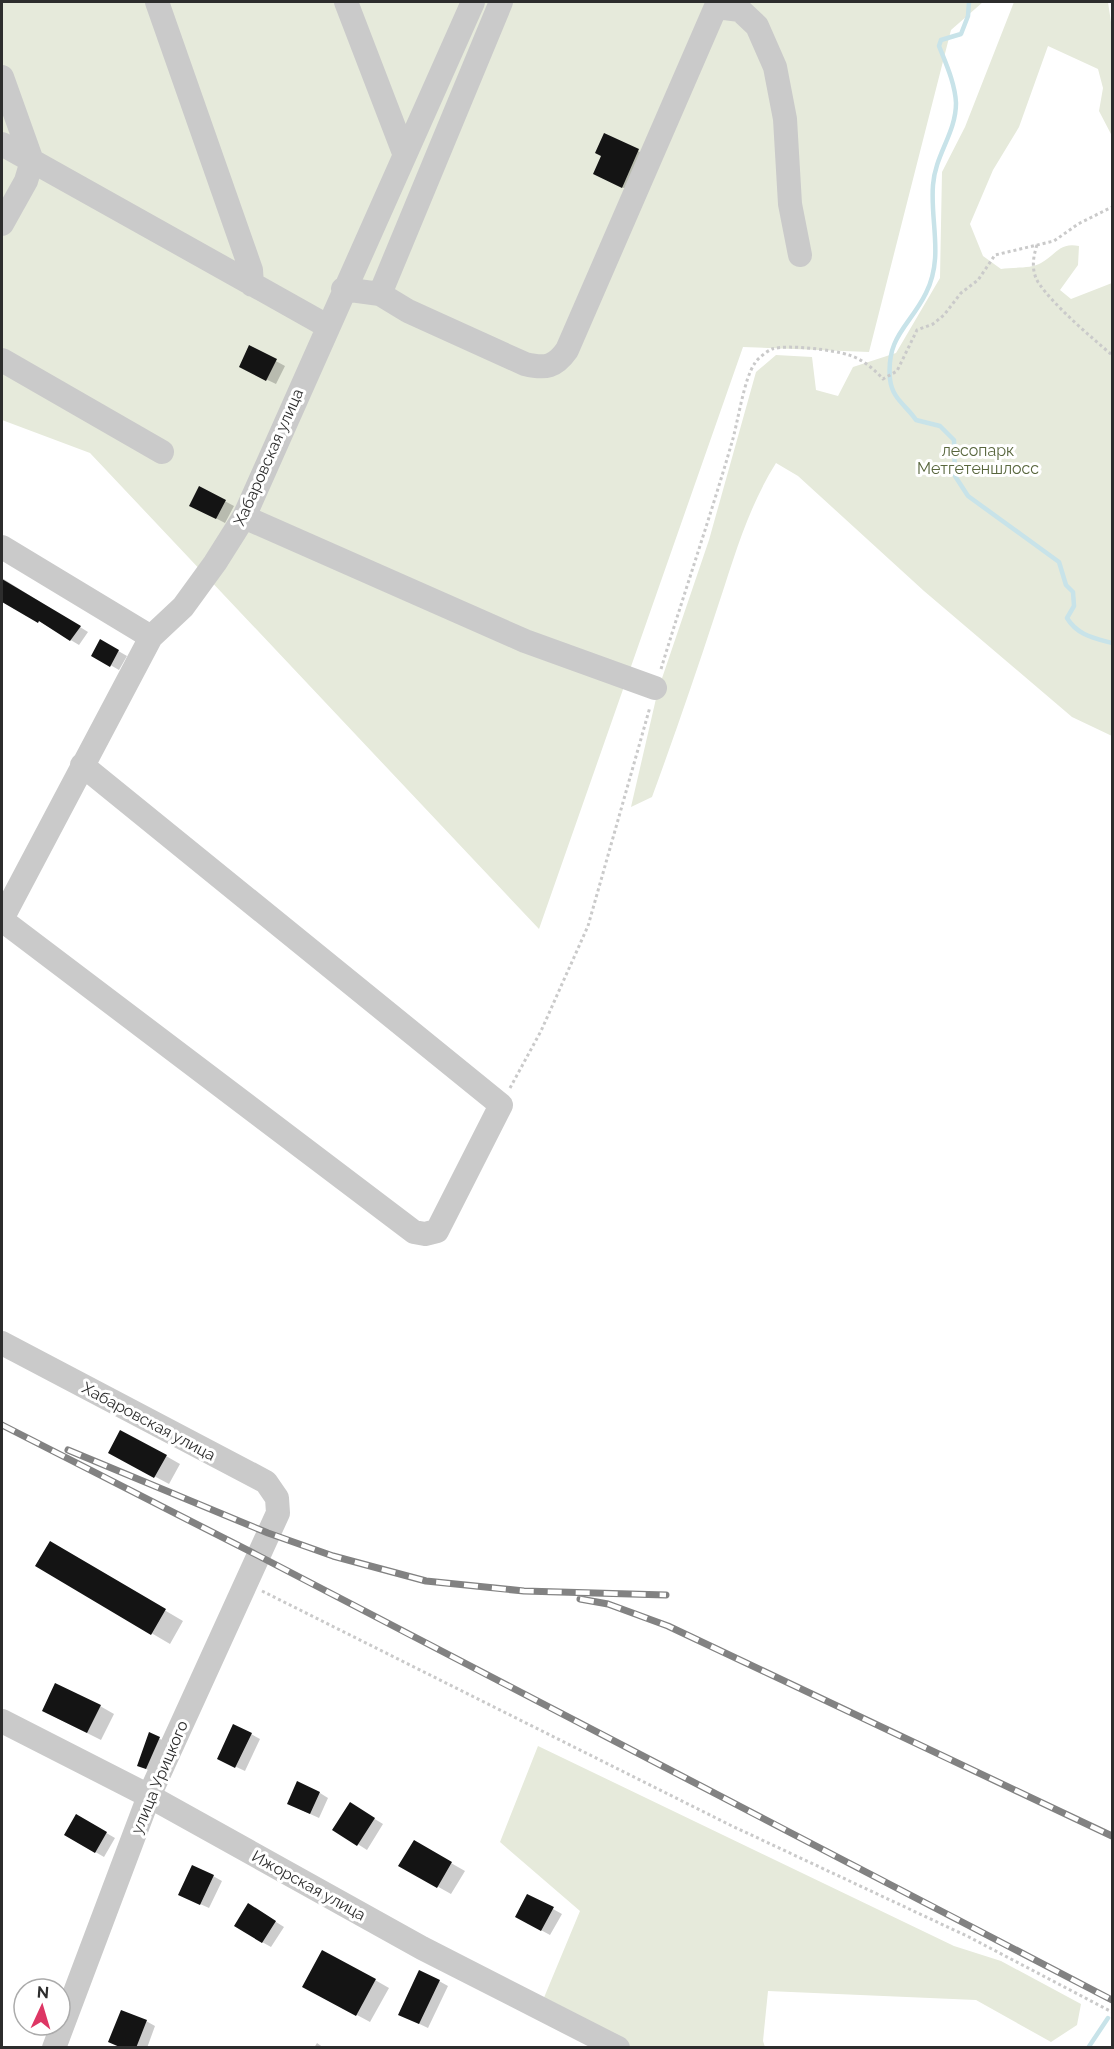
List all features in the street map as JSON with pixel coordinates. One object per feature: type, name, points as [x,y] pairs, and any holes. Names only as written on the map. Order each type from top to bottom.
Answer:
[{"type":"street","points":[[157,2],[250,270],[252,285]]},
{"type":"street","points":[[346,2],[404,153]]},
{"type":"street","name":"Хабаровская улица","points":[[2,919],[151,637],[183,607],[216,563],[244,517],[343,289],[473,2]]},
{"type":"street","points":[[380,294],[501,2]]},
{"type":"street","points":[[343,289],[380,294],[408,311],[525,364],[544,369],[558,363],[567,350],[732,5],[757,26],[775,67],[785,118],[790,204],[800,255]]},
{"type":"street","points":[[2,77],[32,161],[26,181],[2,224]]},
{"type":"street","points":[[2,144],[327,326]]},
{"type":"street","points":[[2,360],[162,452]]},
{"type":"street","points":[[244,517],[525,641],[655,688]]},
{"type":"street","points":[[2,547],[151,637]]},
{"type":"street","points":[[2,919],[414,1232],[425,1234],[437,1231],[501,1105],[82,765]]},
{"type":"street","name":"Хабаровская улица","points":[[2,1343],[266,1482],[277,1498],[278,1513]]},
{"type":"street","name":"улица Урицкого","points":[[54,2048],[149,1796],[245,1581],[278,1513]]},
{"type":"street","name":"Ижорская улица","points":[[2,1721],[149,1796],[422,1947],[618,2048]]},
{"type":"path","points":[[501,1105],[541,1030],[588,926],[675,620],[701,549],[741,412],[748,377],[755,362],[772,349],[802,348],[850,356],[874,370],[883,379],[897,371],[917,330],[933,324],[944,315],[961,293],[978,280],[995,255],[1015,248],[1054,241],[1078,224],[1113,207]]},
{"type":"path","points":[[1037,245],[1032,260],[1037,281],[1073,319],[1113,355]]},
{"type":"path","points":[[245,1581],[730,1825],[997,1951],[1113,2012]]},
{"type":"green space","points":[[2,2],[983,2],[951,30],[869,352],[743,347],[539,929],[90,453],[2,420]]},
{"type":"green space","name":"лесопарк Метгетеншлосс","points":[[1014,2],[1108,2],[1112,29],[1112,136],[1099,111],[1103,88],[1098,69],[1048,46],[1019,127],[993,170],[970,224],[983,256],[1001,269],[1037,265],[1062,248],[1072,245],[1079,246],[1078,265],[1060,290],[1071,299],[1112,283],[1112,736],[1072,717],[924,591],[798,476],[776,463],[756,500],[741,537],[652,797],[631,807],[658,690],[709,540],[756,372],[776,355],[812,357],[816,390],[838,396],[853,367],[896,353],[940,278],[942,172],[965,127]]},
{"type":"green space","points":[[538,1746],[954,1946],[1001,1961],[1081,2004],[1077,2025],[1051,2042],[976,2000],[768,1991],[763,2041],[765,2047],[618,2047],[538,2012],[580,1911],[500,1842]]},
{"type":"building","points":[[604,133],[639,149],[622,188],[593,174],[601,156],[595,153]]},
{"type":"building","points":[[249,345],[277,359],[266,381],[239,367]]},
{"type":"building","points":[[199,486],[226,500],[216,519],[189,506]]},
{"type":"building","points":[[2,579],[81,626],[70,641],[39,621],[38,623],[2,602]]},
{"type":"building","points":[[100,639],[119,650],[110,667],[91,656]]},
{"type":"building","points":[[120,1430],[167,1455],[154,1478],[108,1453]]},
{"type":"building","points":[[50,1541],[166,1609],[151,1635],[35,1566]]},
{"type":"building","points":[[55,1683],[101,1705],[87,1733],[42,1711]]},
{"type":"building","points":[[233,1724],[252,1733],[235,1768],[217,1759]]},
{"type":"building","points":[[149,1732],[160,1737],[146,1769],[137,1766]]},
{"type":"building","points":[[297,1781],[320,1792],[310,1814],[287,1804]]},
{"type":"building","points":[[350,1802],[375,1818],[357,1846],[332,1830]]},
{"type":"building","points":[[76,1814],[107,1832],[95,1853],[64,1835]]},
{"type":"building","points":[[414,1840],[452,1862],[437,1888],[398,1866]]},
{"type":"building","points":[[192,1865],[214,1875],[200,1905],[178,1895]]},
{"type":"building","points":[[527,1894],[554,1907],[541,1931],[515,1917]]},
{"type":"building","points":[[248,1903],[276,1921],[262,1943],[234,1926]]},
{"type":"building","points":[[322,1950],[376,1979],[356,2016],[302,1987]]},
{"type":"building","points":[[419,1970],[440,1980],[419,2024],[398,2015]]},
{"type":"building","points":[[121,2010],[147,2020],[136,2048],[122,2048],[108,2042]]},
{"type":"waterway","points":[[969,2],[968,16],[961,34],[941,40],[939,46],[952,81],[956,103],[953,124],[937,164],[933,185],[934,266],[926,293],[895,342],[890,364],[891,386],[916,420],[940,426],[954,440],[955,476],[968,496],[1059,562],[1066,585],[1073,592],[1074,606],[1067,618],[1071,624],[1086,635],[1112,643]]},
{"type":"waterway","points":[[1088,2048],[1108,2018]]},
{"type":"railway","points":[[2,1425],[257,1555],[1112,2000]]},
{"type":"railway","points":[[68,1450],[268,1533],[333,1556],[426,1581],[524,1591],[666,1595]]},
{"type":"railway","points":[[580,1599],[608,1604],[668,1626],[1112,1836]]}]
